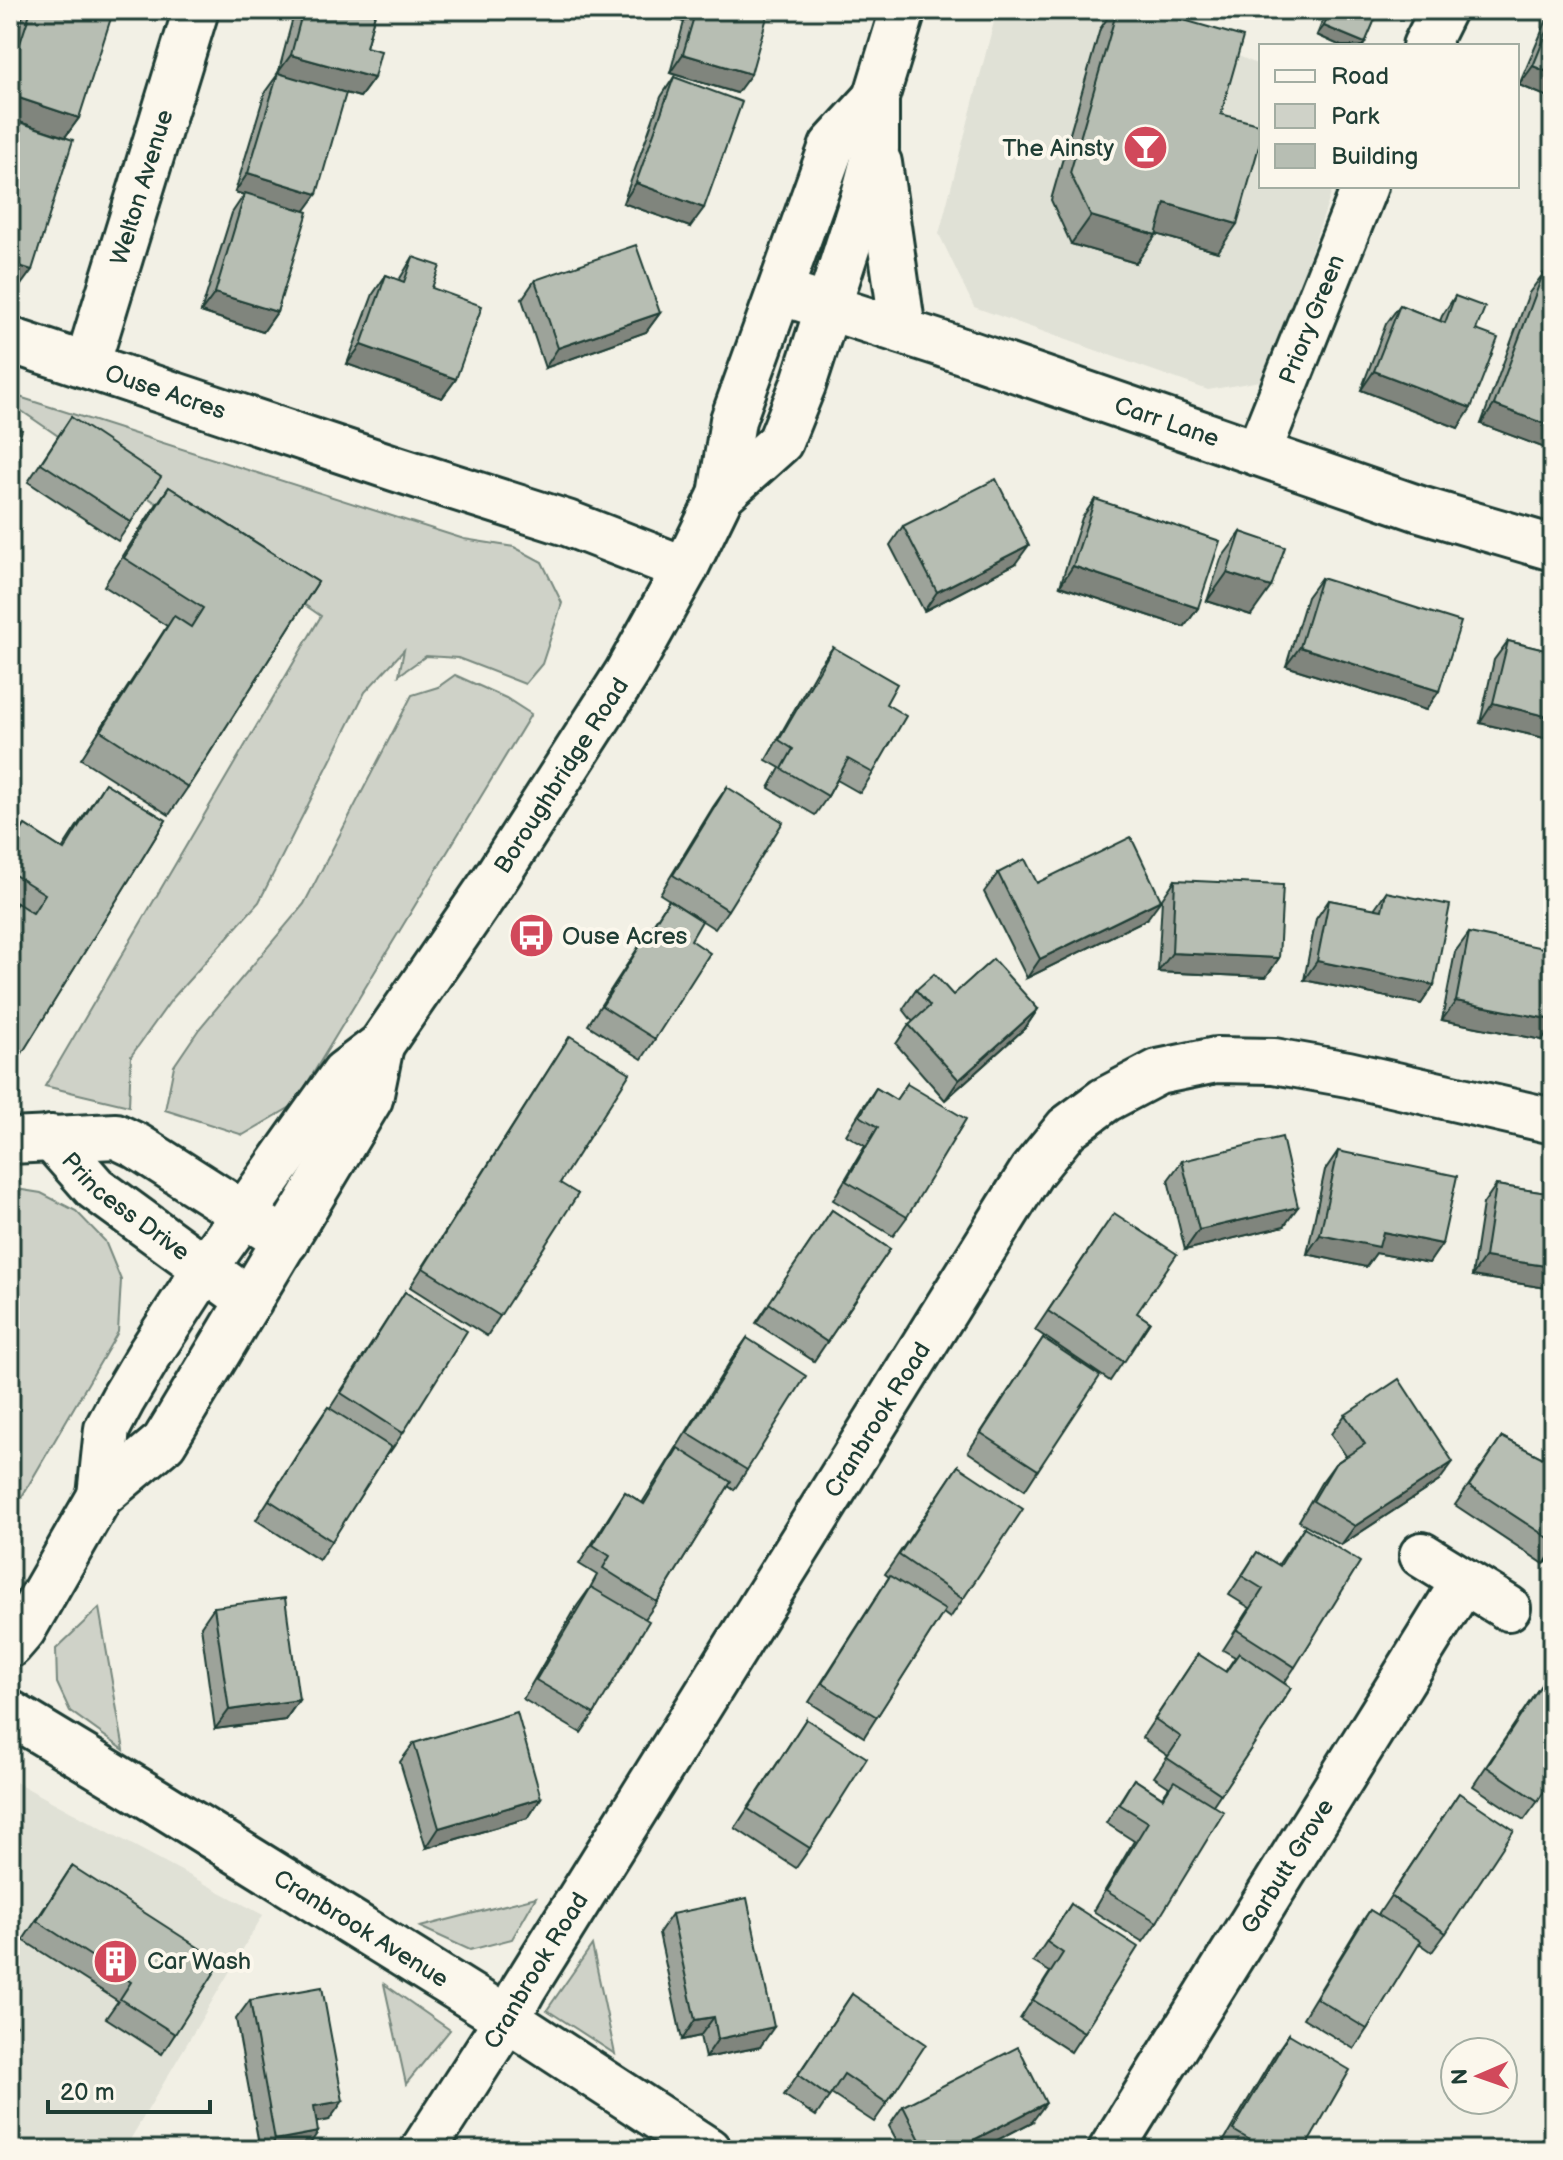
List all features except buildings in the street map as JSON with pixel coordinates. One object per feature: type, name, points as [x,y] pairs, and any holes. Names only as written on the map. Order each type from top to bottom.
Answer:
[{"type":"street","name":"Welton Avenue","points":[[87,365],[196,10]]},
{"type":"street","name":"Boroughbridge Road","points":[[721,495],[780,442],[803,385],[863,199],[876,149],[876,98],[903,10]]},
{"type":"street","points":[[1426,44],[1443,10]]},
{"type":"street","name":"Boroughbridge Road","points":[[100,1496],[107,1429],[139,1372],[206,1267],[344,1073],[381,1045],[493,882],[627,673],[685,569],[721,495],[733,420],[832,146],[876,98]]},
{"type":"street","points":[[876,149],[903,331]]},
{"type":"street","name":"Priory Green","points":[[1258,453],[1364,188]]},
{"type":"street","name":"Carr Lane","points":[[780,292],[903,331],[1420,509],[1553,548]]},
{"type":"street","name":"Ouse Acres","points":[[10,340],[567,523],[685,569]]},
{"type":"street","name":"Boroughbridge Road","points":[[10,1645],[23,1630],[100,1496],[164,1442],[370,1099],[381,1045]]},
{"type":"street","name":"Cranbrook Road","points":[[423,2150],[1032,1171],[1067,1128],[1105,1100],[1158,1072],[1216,1060],[1274,1061],[1348,1074],[1553,1121]]},
{"type":"street","name":"Princess Drive","points":[[31,1139],[116,1136],[244,1213]]},
{"type":"street","name":"Princess Drive","points":[[31,1139],[206,1267]]},
{"type":"street","points":[[244,1213],[286,1241]]},
{"type":"street","points":[[206,1267],[250,1301]]},
{"type":"street","points":[[1422,1555],[1508,1608]]},
{"type":"street","name":"Garbutt Grove","points":[[1111,2150],[1464,1581]]},
{"type":"street","name":"Cranbrook Avenue","points":[[10,1713],[507,2019],[708,2150]]},
{"type":"shaded area","points":[[997,10],[1136,10],[1259,65],[1259,188],[1333,188],[1266,380],[1208,390],[974,307],[939,234]]},
{"type":"shaded area","points":[[10,1779],[263,1915],[124,2150],[10,2150]]},
{"type":"green space","points":[[10,394],[464,539],[514,547],[542,562],[562,603],[542,664],[525,684],[458,658],[426,656],[399,675],[404,650],[365,692],[259,902],[172,999],[131,1056],[129,1106],[45,1086],[321,616],[10,403]]},
{"type":"green space","points":[[455,675],[506,698],[531,714],[294,1105],[243,1135],[165,1110],[174,1066],[199,1029],[304,904],[412,695],[438,687]]},
{"type":"green space","points":[[10,1188],[41,1193],[76,1211],[105,1241],[121,1280],[118,1332],[10,1517]]},
{"type":"green space","points":[[99,1608],[124,1750],[70,1711],[57,1683],[56,1649]]},
{"type":"green space","points":[[536,1897],[512,1939],[470,1950],[420,1927]]},
{"type":"green space","points":[[592,1945],[615,2054],[547,2010]]},
{"type":"green space","points":[[384,1984],[450,2030],[406,2084]]},
{"type":"place","name":"The Ainsty","points":[[1145,148]]},
{"type":"place","name":"Ouse Acres","points":[[531,936]]},
{"type":"place","name":"Car Wash","points":[[116,1961]]}]
